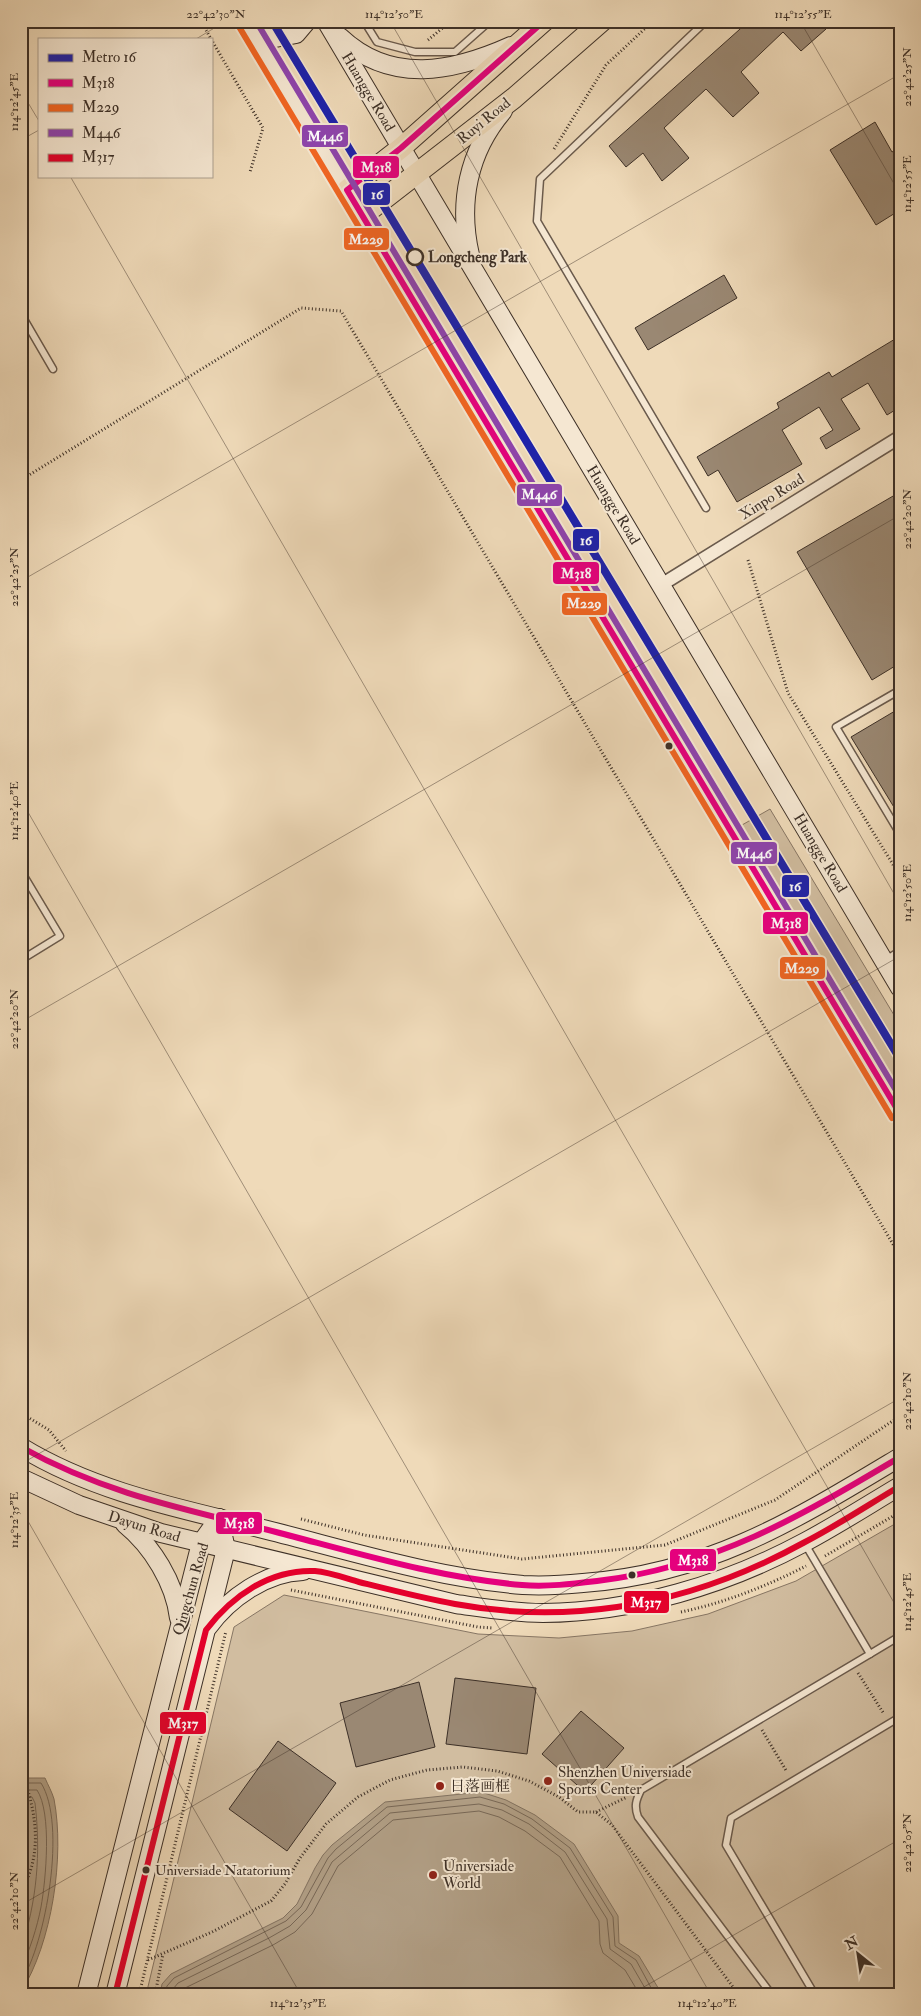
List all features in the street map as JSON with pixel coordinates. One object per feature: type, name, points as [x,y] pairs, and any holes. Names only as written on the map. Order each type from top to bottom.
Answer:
[{"type":"main road","points":[[347,190],[401,148],[544,21]]},
{"type":"main road","name":"Ruyi Road","points":[[362,216],[514,98],[602,21]]},
{"type":"street","points":[[247,24],[270,39],[296,34],[307,21]]},
{"type":"street","points":[[247,24],[900,1114]]},
{"type":"street","points":[[328,24],[354,50],[380,64],[408,69],[444,68],[482,59],[521,42]]},
{"type":"street","name":"Huangge Road","points":[[328,24],[900,988]]},
{"type":"street","points":[[474,270],[465,235],[465,202],[469,174],[479,147],[493,123],[514,98]]},
{"type":"street","name":"Xinpo Road","points":[[660,585],[900,437]]},
{"type":"street","name":"Dayun Road","points":[[21,1447],[75,1476],[150,1501],[421,1568],[480,1580],[524,1585],[613,1581],[661,1572],[706,1559],[755,1539],[900,1457]]},
{"type":"street","name":"Dayun Road","points":[[21,1478],[79,1506],[120,1521],[201,1543],[456,1604],[501,1611],[543,1613],[581,1611],[631,1604],[676,1594],[719,1581],[805,1542],[900,1486]]},
{"type":"street","name":"Qingchun Road","points":[[86,1995],[201,1543],[219,1518]]},
{"type":"street","name":"Qingchun Road","points":[[115,1995],[226,1549],[219,1518]]},
{"type":"street","points":[[120,1521],[144,1543],[160,1566],[174,1595],[180,1625]]},
{"type":"street","points":[[206,1630],[216,1616],[231,1603],[262,1582],[297,1571],[316,1571]]},
{"type":"lane","points":[[364,21],[377,42],[415,52],[455,52],[490,21]]},
{"type":"lane","points":[[706,21],[540,179],[537,221],[706,508]]},
{"type":"lane","points":[[21,314],[53,369]]},
{"type":"lane","points":[[900,690],[836,727],[900,834]]},
{"type":"lane","points":[[21,872],[60,936],[21,960]]},
{"type":"lane","points":[[884,961],[900,951]]},
{"type":"lane","points":[[805,1542],[870,1654]]},
{"type":"lane","points":[[772,1995],[638,1817],[635,1809],[636,1800],[640,1790],[900,1636]]},
{"type":"lane","points":[[814,1995],[726,1845],[731,1818],[900,1717]]},
{"type":"path","points":[[201,21],[210,38]]},
{"type":"path","points":[[415,52],[451,21]]},
{"type":"path","points":[[553,150],[606,65],[653,21]]},
{"type":"path","points":[[212,41],[263,128],[250,172]]},
{"type":"path","points":[[21,480],[301,308],[341,311],[900,1256]]},
{"type":"path","points":[[748,560],[788,693],[900,876]]},
{"type":"path","points":[[21,1413],[49,1430],[70,1456]]},
{"type":"path","points":[[296,1518],[364,1534],[522,1559],[665,1545],[775,1500],[900,1416]]},
{"type":"path","points":[[677,1613],[704,1607],[780,1579],[815,1562],[900,1512]]},
{"type":"path","points":[[283,1588],[478,1627],[498,1628]]},
{"type":"path","points":[[139,1995],[228,1622]]},
{"type":"path","points":[[852,1664],[889,1723]]},
{"type":"path","points":[[756,1721],[792,1781]]},
{"type":"path","points":[[147,1960],[212,1932],[271,1901],[285,1884],[300,1858],[326,1824],[358,1797],[390,1780],[427,1770],[463,1767],[497,1771],[529,1781],[559,1797],[578,1812],[596,1812],[640,1790]]},
{"type":"path","points":[[21,1770],[33,1806],[37,1833],[34,1860],[21,1892]]},
{"type":"path","points":[[596,1812],[612,1826],[739,1995]]},
{"type":"path","points":[[21,1898],[25,1900],[21,1905]]},
{"type":"path","points":[[155,1995],[163,1953]]},
{"type":"shaded area","points":[[770,809],[900,1025],[900,1089],[742,825]]},
{"type":"shaded area","name":"Shenzhen Universiade Sports Center","points":[[900,1521],[900,1995],[146,1995],[234,1627],[284,1595],[478,1634],[559,1638],[632,1631],[708,1614],[796,1581]]},
{"type":"water","points":[[21,1778],[45,1778],[54,1799],[58,1846],[57,1872],[48,1924],[32,1972],[21,1992]]},
{"type":"water","points":[[481,1792],[506,1800],[535,1815],[574,1844],[618,1916],[619,1943],[639,1956],[660,1991],[660,1995],[160,1995],[162,1984],[171,1974],[283,1918],[297,1904],[323,1855],[332,1845],[385,1802]]},
{"type":"building","points":[[749,21],[819,21],[826,29],[801,51],[783,32],[741,72],[759,93],[733,117],[706,89],[664,128],[689,158],[662,181],[643,153],[626,167],[609,146]]},
{"type":"building","points":[[875,122],[892,152],[900,147],[900,210],[876,225],[830,150]]},
{"type":"building","points":[[724,275],[737,298],[648,350],[635,328]]},
{"type":"building","points":[[900,336],[900,407],[887,415],[868,383],[841,399],[860,429],[826,449],[820,438],[833,430],[819,407],[782,430],[802,464],[737,502],[718,470],[708,476],[697,457],[779,408],[777,403],[829,372],[832,377]]},
{"type":"building","points":[[900,492],[900,663],[872,680],[797,552]]},
{"type":"building","points":[[900,708],[900,817],[851,737]]},
{"type":"building","points":[[455,1678],[536,1688],[527,1754],[446,1744]]},
{"type":"building","points":[[419,1682],[435,1747],[356,1767],[340,1703]]},
{"type":"building","points":[[581,1711],[624,1748],[585,1792],[542,1754]]},
{"type":"building","points":[[278,1741],[336,1783],[287,1851],[229,1809]]},
{"type":"metro line","name":"16","points":[[272,21],[900,1059]]},
{"type":"transit line","name":"M446","points":[[256,21],[900,1097]]},
{"type":"transit line","name":"M318","points":[[544,21],[401,148],[347,190],[900,1114]]},
{"type":"transit line","name":"M229","points":[[238,25],[892,1118]]},
{"type":"transit line","name":"M318","points":[[21,1447],[83,1477],[146,1499],[429,1571],[491,1582],[541,1586],[588,1582],[640,1574],[680,1564],[718,1551],[791,1519],[900,1457]]},
{"type":"transit line","name":"M317","points":[[115,1995],[206,1630],[228,1606],[253,1587],[283,1575],[315,1571],[431,1599],[495,1610],[556,1612],[617,1607],[666,1598],[737,1574],[783,1554],[829,1529],[900,1486]]},
{"type":"place","name":"Longcheng Park","points":[[415,257]]},
{"type":"place","name":"Shenzhen Universiade Sports Center","points":[[548,1781]]},
{"type":"place","name":"日落画框","points":[[440,1786]]},
{"type":"place","name":"Universiade Natatorium","points":[[146,1870]]},
{"type":"place","name":"Universiade World","points":[[433,1875]]}]
